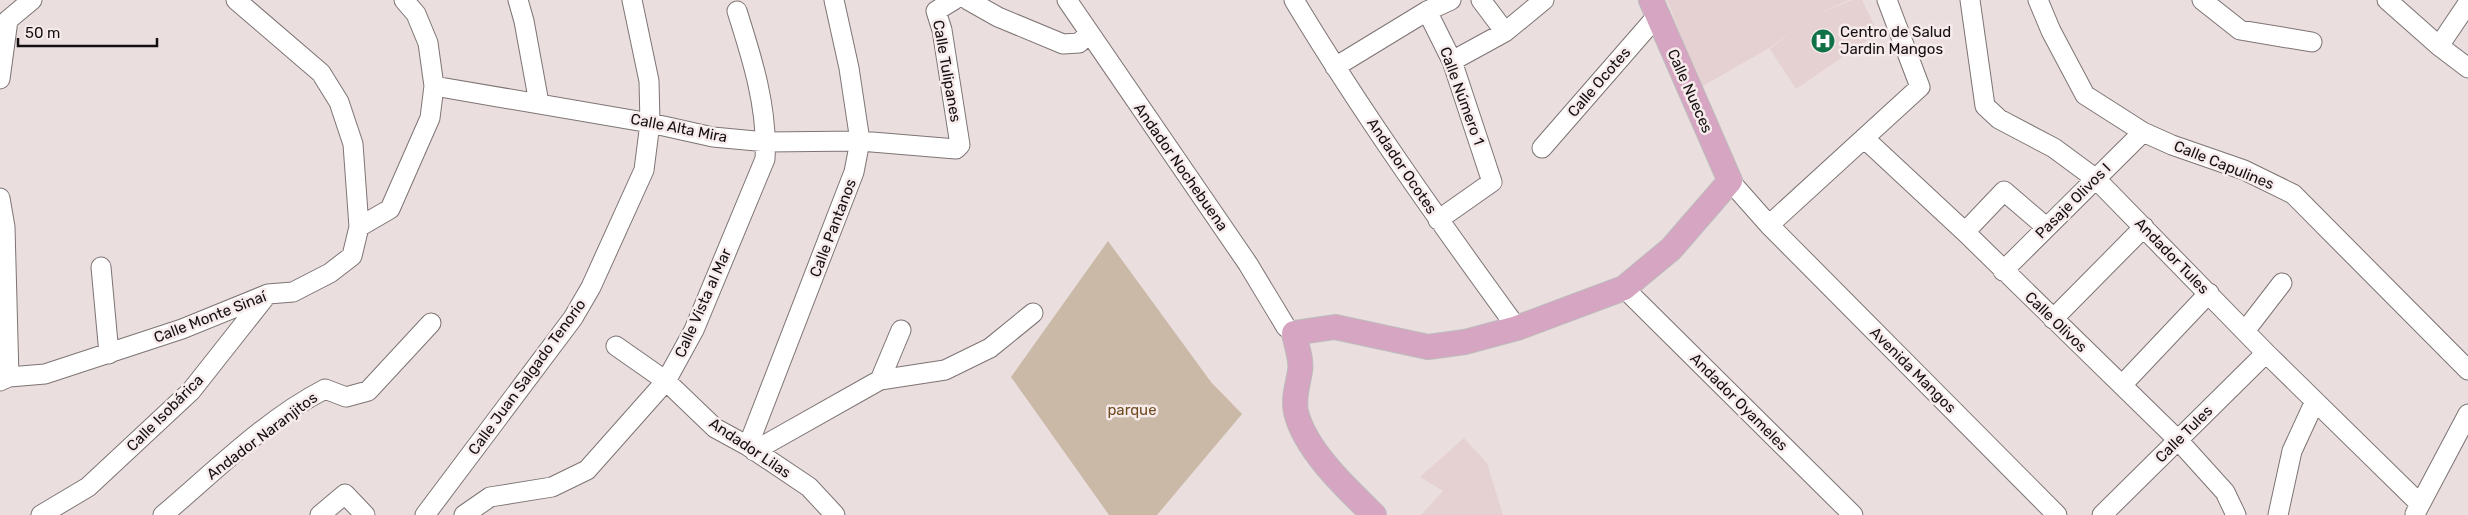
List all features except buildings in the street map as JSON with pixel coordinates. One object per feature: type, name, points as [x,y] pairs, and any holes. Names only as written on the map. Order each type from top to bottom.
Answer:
[{"type":"main road","name":"Calle Nueces","points":[[1654,8],[1730,181]]},
{"type":"main road","points":[[1374,515],[1340,484],[1313,448],[1296,412],[1295,389],[1300,369],[1294,333],[1335,327],[1428,347],[1465,342],[1517,328],[1624,288],[1671,249],[1730,181]]},
{"type":"street","points":[[0,79],[4,19],[32,0]]},
{"type":"street","name":"Calle Monte Sinaí","points":[[5,378],[45,374],[182,329],[268,294],[293,292],[330,273],[352,256],[360,227],[353,144],[339,102],[321,73],[236,0]]},
{"type":"street","points":[[360,227],[390,209],[430,118],[434,86],[428,43],[416,14],[404,0]]},
{"type":"street","points":[[518,0],[524,21],[539,103]]},
{"type":"street","name":"Calle Juan Salgado Tenorio","points":[[425,515],[573,318],[586,295],[644,170],[650,123],[649,81],[632,0]]},
{"type":"street","name":"Calle Pantanos","points":[[751,449],[854,172],[860,141],[849,68],[834,0]]},
{"type":"street","name":"Calle Tulipanes","points":[[954,0],[936,11],[942,30],[960,145],[956,149]]},
{"type":"street","points":[[968,0],[998,17],[1064,44],[1078,43],[1089,33]]},
{"type":"street","name":"Andador Nochebuena","points":[[1068,0],[1248,264],[1286,327],[1294,333]]},
{"type":"street","name":"Andador Ocotes","points":[[1294,0],[1334,67],[1438,220],[1517,328]]},
{"type":"street","points":[[1334,67],[1427,11],[1452,0]]},
{"type":"street","points":[[1481,0],[1505,32]]},
{"type":"street","points":[[1452,61],[1505,32],[1544,0]]},
{"type":"street","points":[[1769,225],[1920,87],[1887,0]]},
{"type":"street","name":"Andador Tules","points":[[1970,0],[1985,106],[1999,119],[2054,148],[2096,179],[2315,401],[2417,509]]},
{"type":"street","name":"Calle Capulines","points":[[2038,0],[2051,31],[2084,95],[2143,132],[2172,145],[2244,170],[2293,194],[2468,370]]},
{"type":"street","points":[[2202,0],[2240,30],[2312,42]]},
{"type":"street","points":[[2387,0],[2439,46],[2468,68]]},
{"type":"street","points":[[2439,46],[2468,3]]},
{"type":"street","name":"Calle Ocotes","points":[[1542,148],[1654,8]]},
{"type":"street","name":"Calle Vista al Mar","points":[[464,515],[490,497],[552,487],[586,470],[666,381],[694,330],[765,159],[766,142],[756,73],[737,11]]},
{"type":"street","name":"Calle Número 1","points":[[1427,11],[1452,61],[1492,182],[1438,220]]},
{"type":"street","name":"Calle Alta Mira","points":[[434,86],[650,123],[713,137],[766,142],[860,141],[956,149]]},
{"type":"street","name":"Pasaje Olivos I","points":[[2003,271],[2143,132]]},
{"type":"street","name":"Calle Olivos","points":[[1864,138],[1965,232],[2178,440],[2225,492],[2236,515]]},
{"type":"street","name":"Avenida Mangos","points":[[1730,181],[1769,225],[2057,515]]},
{"type":"street","points":[[1965,232],[2004,191],[2046,227]]},
{"type":"street","points":[[0,198],[5,227],[5,378]]},
{"type":"street","points":[[2053,319],[2144,227]]},
{"type":"street","points":[[101,267],[109,354]]},
{"type":"street","points":[[2245,331],[2282,283]]},
{"type":"street","name":"Andador Oyameles","points":[[1624,288],[1853,515]]},
{"type":"street","points":[[2122,385],[2209,293]]},
{"type":"street","name":"Calle Isobárica","points":[[44,514],[88,487],[191,391],[268,294]]},
{"type":"street","points":[[751,449],[880,380],[945,370],[990,348],[1033,313]]},
{"type":"street","name":"Andador Naranjitos","points":[[163,515],[216,467],[308,398],[325,389],[346,397],[368,391],[431,323]]},
{"type":"street","points":[[880,380],[901,330]]},
{"type":"street","name":"Andador Lilas","points":[[616,346],[666,381],[715,428],[809,487],[835,515]]},
{"type":"street","name":"Calle Tules","points":[[2102,515],[2266,353]]},
{"type":"street","points":[[2278,515],[2292,451],[2315,401]]},
{"type":"street","points":[[2417,509],[2468,414]]},
{"type":"street","points":[[320,515],[345,494],[365,515]]},
{"type":"shaded area","points":[[1667,0],[1849,0],[1817,14],[1853,0],[1862,0],[1878,33],[1796,89],[1770,49],[1796,28],[1771,47],[1701,87]]},
{"type":"shaded area","points":[[1464,438],[1487,463],[1503,515],[1421,515],[1443,491],[1420,477]]},
{"type":"green space","name":"parque","points":[[1108,241],[1211,382],[1242,414],[1157,515],[1109,515],[1011,377]]},
{"type":"place","name":"Centro de Salud Jardin Mangos","points":[[1823,41]]}]
